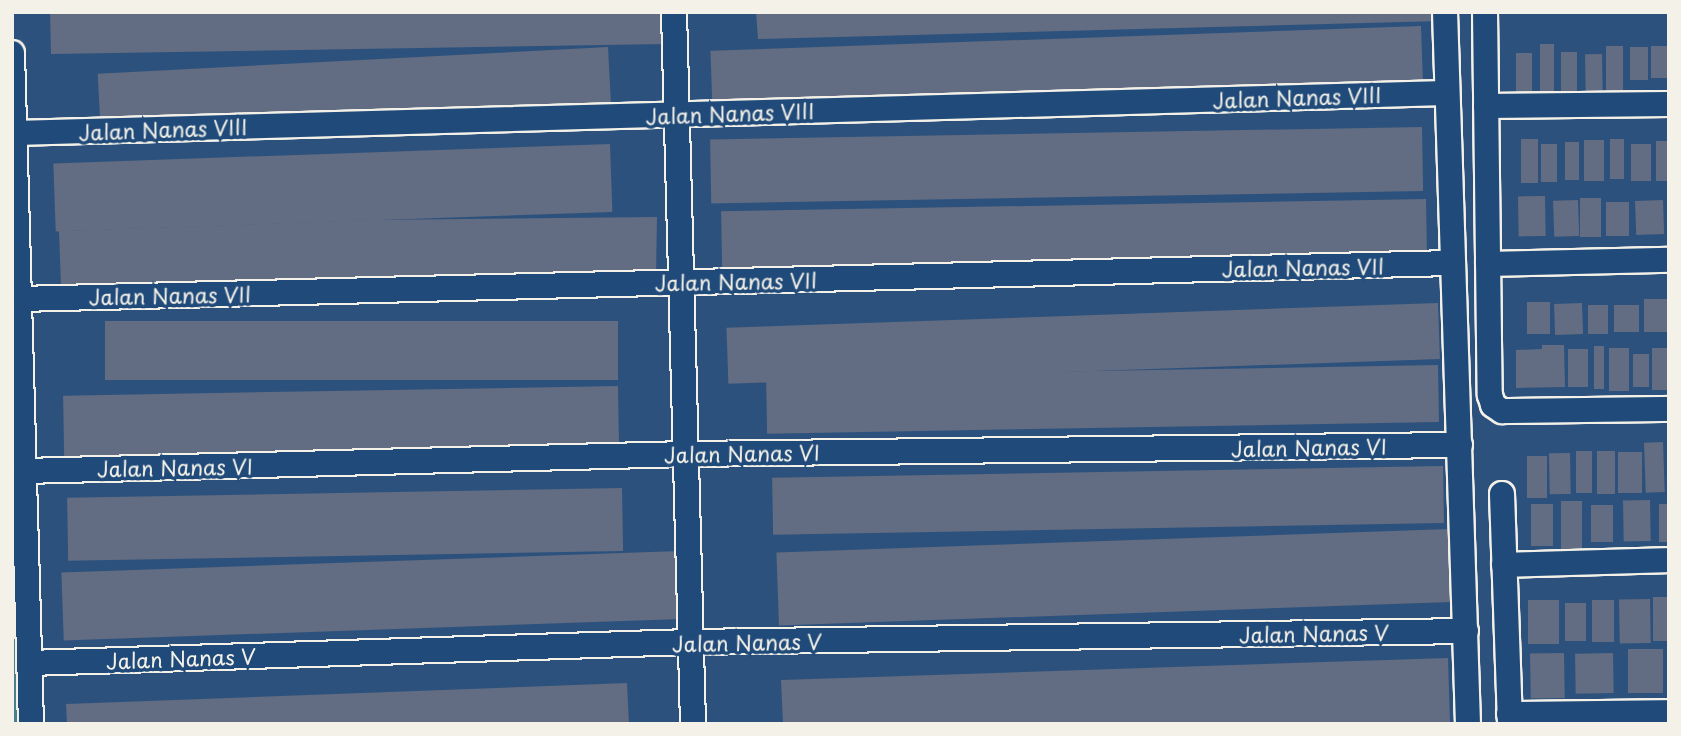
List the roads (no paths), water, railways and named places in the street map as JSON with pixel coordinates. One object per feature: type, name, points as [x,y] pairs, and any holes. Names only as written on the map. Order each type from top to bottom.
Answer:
[{"type":"street","points":[[674,12],[693,724]]},
{"type":"street","points":[[1445,12],[1445,93],[1460,445],[1468,724]]},
{"type":"street","points":[[1485,12],[1490,395],[1493,405],[1502,411],[1669,409]]},
{"type":"street","points":[[12,53],[24,471],[19,565],[29,663],[31,724]]},
{"type":"street","name":"Jalan Nanas VIII","points":[[15,133],[1445,93]]},
{"type":"street","points":[[1486,106],[1669,104]]},
{"type":"street","points":[[1488,264],[1669,260]]},
{"type":"street","name":"Jalan Nanas VII","points":[[19,299],[1453,263]]},
{"type":"street","name":"Jalan Nanas VI","points":[[24,471],[685,453],[1460,445]]},
{"type":"street","points":[[1502,494],[1510,719],[1669,712]]},
{"type":"street","points":[[1504,565],[1669,560]]},
{"type":"street","name":"Jalan Nanas V","points":[[29,663],[691,642],[1466,631]]}]
